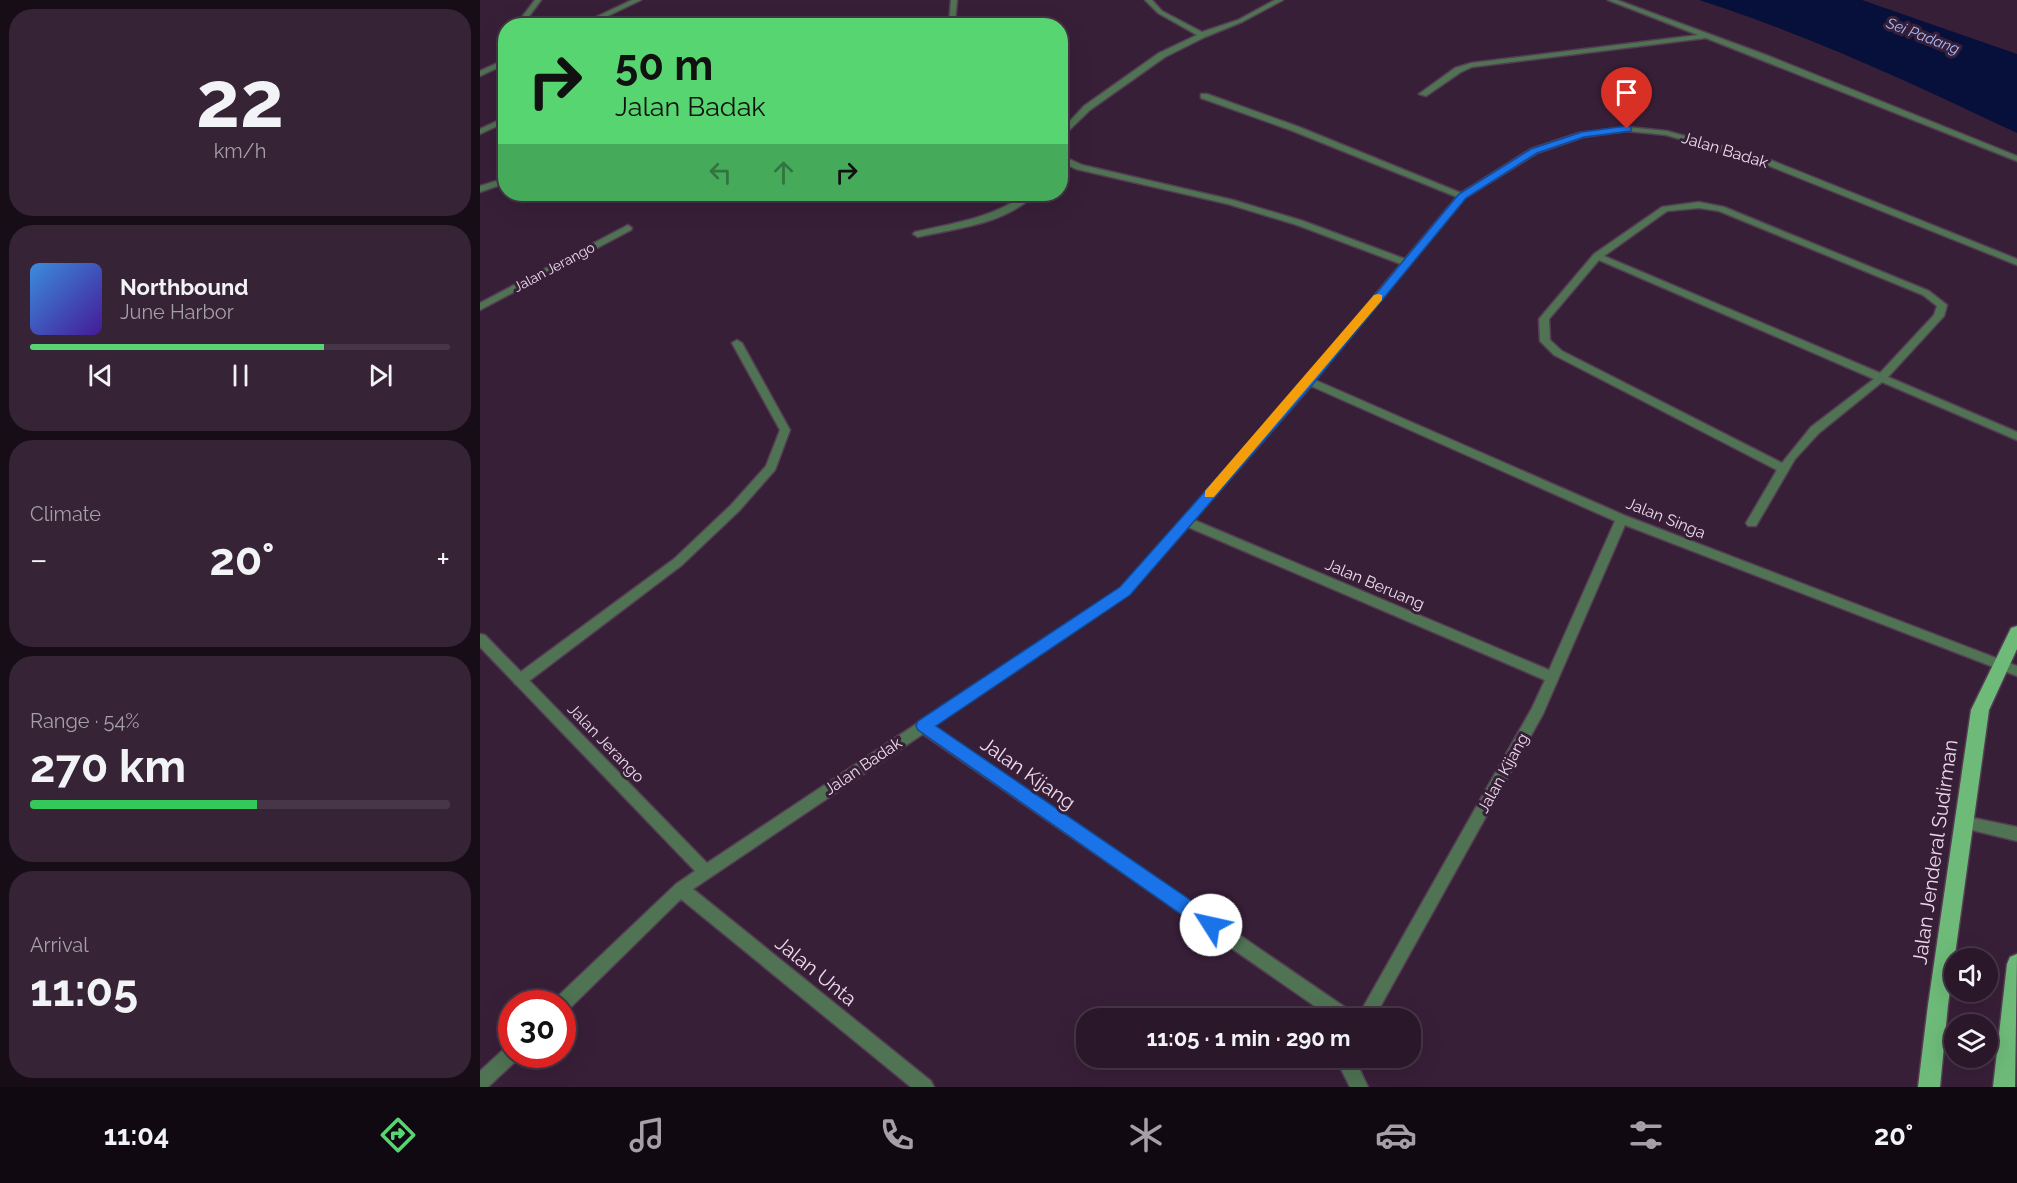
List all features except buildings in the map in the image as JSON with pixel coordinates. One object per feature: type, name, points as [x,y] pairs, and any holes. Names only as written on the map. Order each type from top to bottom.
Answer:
[{"type":"main road","name":"Jalan Jenderal Sudirman","points":[[1929,1087],[1938,1005],[1980,710],[2008,669],[2017,632]]},
{"type":"main road","points":[[2004,1087],[2017,964]]},
{"type":"street","points":[[524,18],[538,0]]},
{"type":"street","points":[[598,18],[638,0]]},
{"type":"street","points":[[952,18],[954,0]]},
{"type":"street","points":[[1148,0],[1160,12],[1202,35]]},
{"type":"street","points":[[1068,126],[1087,108],[1162,55],[1202,35],[1240,21],[1280,0]]},
{"type":"street","points":[[1611,0],[1708,36],[2017,159]]},
{"type":"street","points":[[1423,94],[1458,69],[1471,65],[1708,36]]},
{"type":"street","points":[[480,74],[498,65]]},
{"type":"street","points":[[1204,96],[1296,129],[1462,196]]},
{"type":"street","points":[[480,132],[498,123]]},
{"type":"street","name":"Jalan Badak","points":[[576,990],[681,889],[1125,591],[1309,381],[1462,196],[1534,151],[1582,135],[1627,129],[1667,133],[1765,161],[2017,262]]},
{"type":"street","points":[[1068,166],[1240,205],[1300,223],[1407,262]]},
{"type":"street","points":[[480,189],[498,183]]},
{"type":"street","points":[[918,234],[996,217],[1013,209],[1023,201]]},
{"type":"street","points":[[1752,523],[1784,469],[1815,430],[1881,378],[1939,316],[1942,305],[1926,293],[1721,209],[1699,205],[1665,209],[1598,256],[1544,320],[1545,341],[1558,353],[1784,469]]},
{"type":"street","name":"Jalan Jerango","points":[[480,307],[628,228]]},
{"type":"street","points":[[1598,256],[2017,436]]},
{"type":"street","points":[[520,680],[678,562],[735,508],[771,466],[785,430],[737,343]]},
{"type":"street","name":"Jalan Singa","points":[[1309,381],[1622,519],[2008,669]]},
{"type":"street","name":"Jalan Kijang","points":[[1371,1008],[1538,710],[1622,519]]},
{"type":"street","name":"Jalan Beruang","points":[[1186,521],[1551,677]]},
{"type":"street","name":"Jalan Jerango","points":[[480,639],[706,872]]},
{"type":"street","name":"Jalan Kijang","points":[[923,726],[1332,1008]]},
{"type":"street","points":[[1964,822],[2017,834]]},
{"type":"street","name":"Jalan Unta","points":[[681,889],[925,1087]]},
{"type":"street","points":[[480,1083],[498,1066]]},
{"type":"street","points":[[1350,1068],[1359,1087]]},
{"type":"water","name":"Sei Padang","points":[[1699,0],[1862,0],[2017,54],[2017,133],[1821,45]]},
{"type":"slow traffic","points":[[1210,494],[1378,298]]},
{"type":"route","points":[[1211,925],[923,726],[1125,591],[1309,381],[1462,196],[1534,151],[1582,135],[1627,129]]}]
